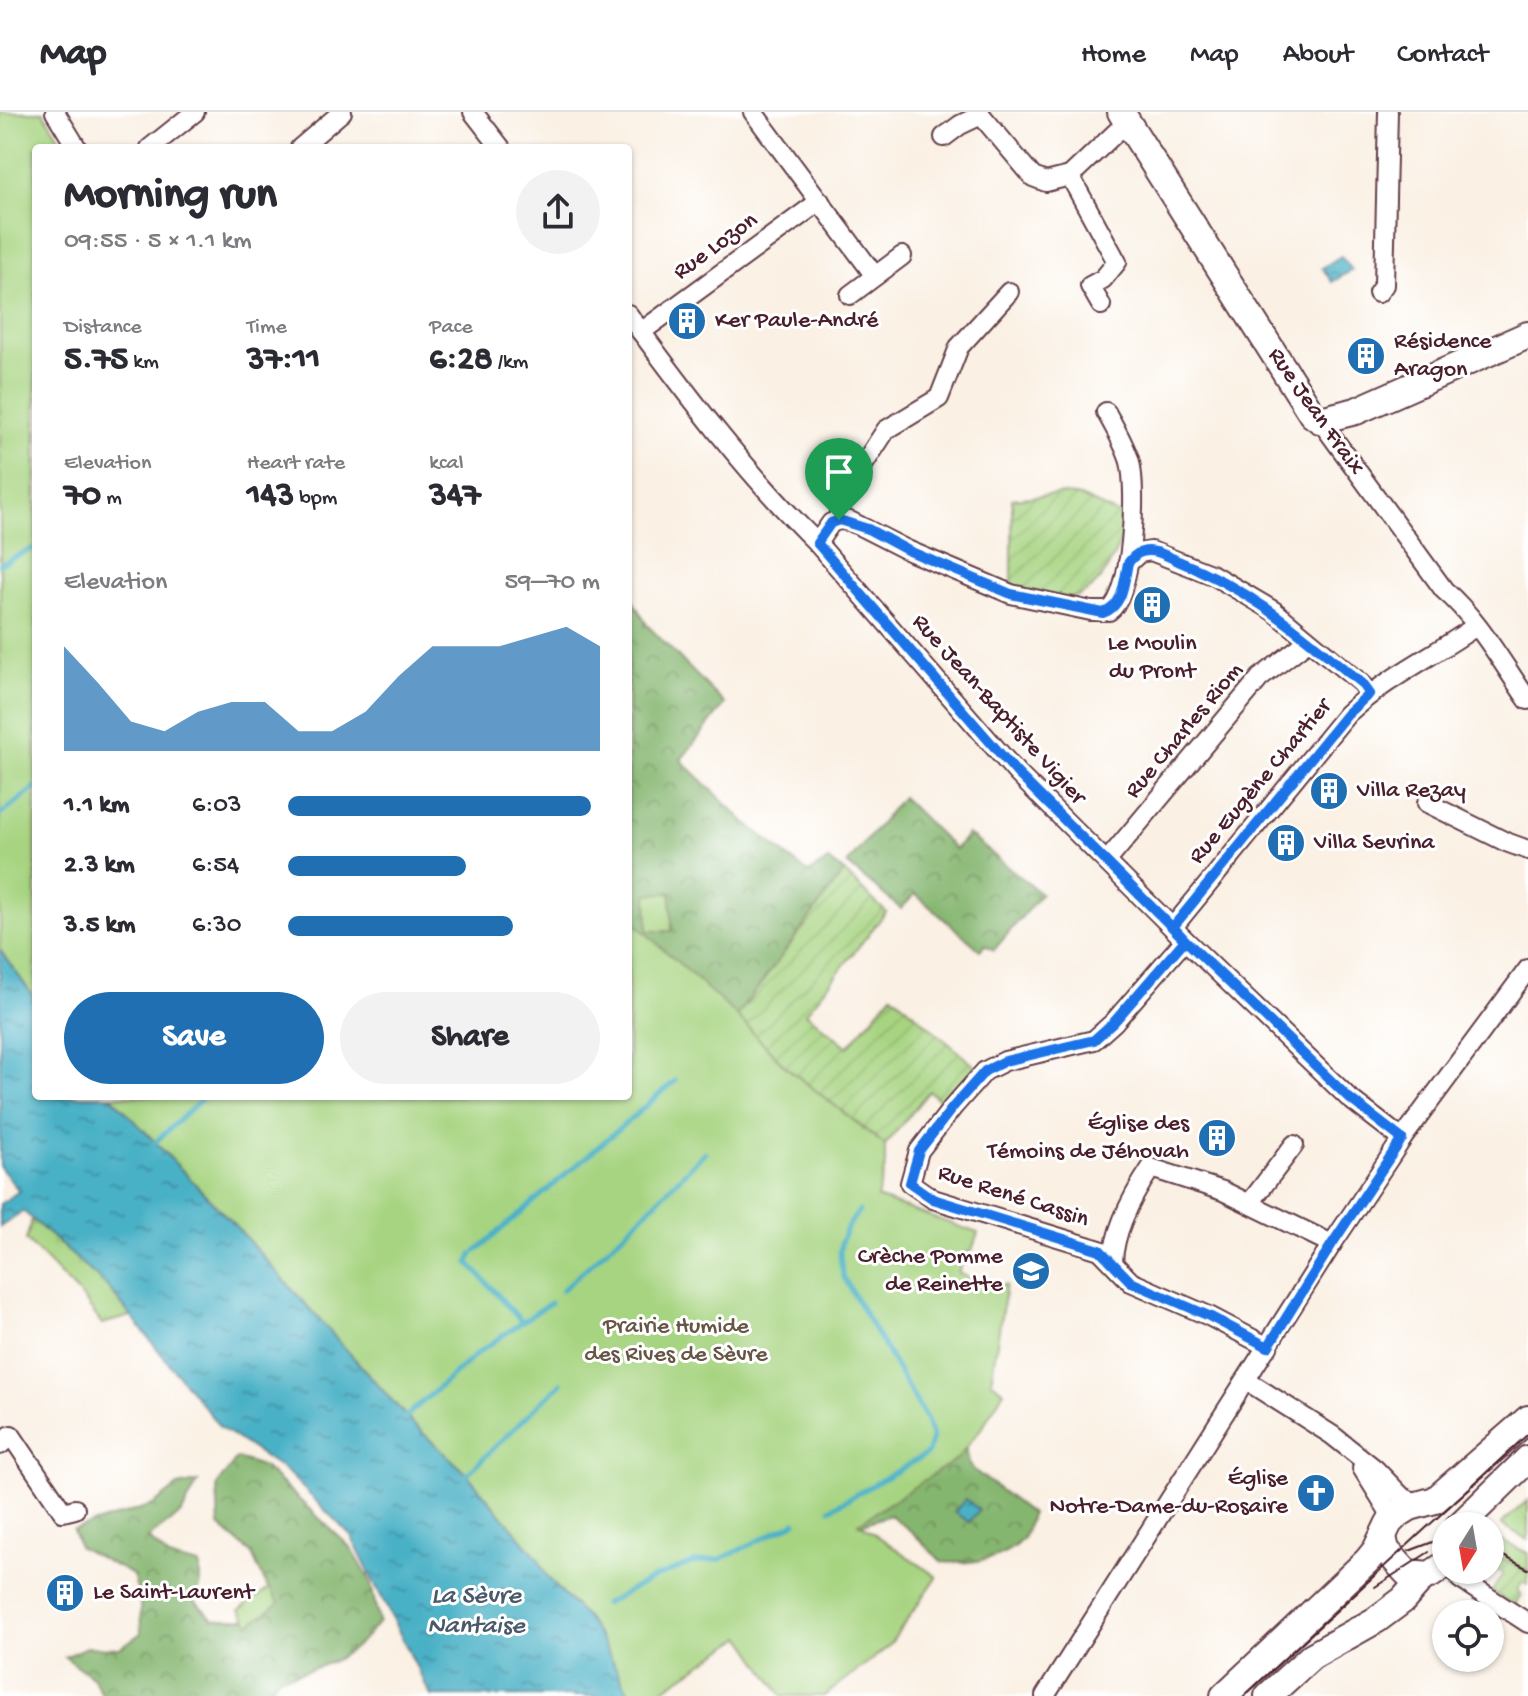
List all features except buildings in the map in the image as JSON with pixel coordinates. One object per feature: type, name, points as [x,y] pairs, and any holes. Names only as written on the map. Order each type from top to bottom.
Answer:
[{"type":"main road","name":"Rue Jean Fraix","points":[[1124,117],[1312,414],[1320,420]]},
{"type":"main road","points":[[1320,420],[1356,411],[1528,335]]},
{"type":"main road","points":[[1224,1696],[1367,1561],[1386,1530],[1403,1511],[1435,1500],[1528,1419]]},
{"type":"main road","points":[[1473,1512],[1528,1459]]},
{"type":"main road","points":[[1386,1530],[1386,1550],[1401,1569],[1432,1572]]},
{"type":"main road","points":[[1268,1696],[1320,1651],[1376,1620],[1432,1580]]},
{"type":"street","points":[[55,112],[75,144]]},
{"type":"street","points":[[154,144],[195,112]]},
{"type":"street","points":[[305,144],[342,112]]},
{"type":"street","points":[[473,112],[498,144]]},
{"type":"street","points":[[753,112],[875,276]]},
{"type":"street","points":[[1378,293],[1384,285],[1388,112]]},
{"type":"street","points":[[944,137],[981,115],[1033,177],[1046,182],[1070,176],[1124,117]]},
{"type":"street","points":[[1070,176],[1117,262],[1103,279],[1090,286],[1101,305]]},
{"type":"street","name":"Rue Lozon","points":[[641,332],[820,201]]},
{"type":"street","points":[[850,295],[902,256]]},
{"type":"street","points":[[839,520],[845,493],[886,430],[939,398],[959,347],[1009,292]]},
{"type":"street","name":"Rue Jean-Baptiste Vigier","points":[[632,320],[786,513],[817,543],[1017,773],[1349,1098],[1402,1139]]},
{"type":"street","points":[[817,543],[831,523],[839,520],[868,529],[907,550],[1011,594],[1103,613],[1112,609],[1119,601],[1128,563],[1134,488],[1127,454],[1106,412]]},
{"type":"street","name":"Rue Jean Fraix","points":[[1320,420],[1444,590],[1461,605],[1528,700]]},
{"type":"street","points":[[1128,563],[1139,553],[1151,551],[1213,575],[1274,611],[1361,683],[1369,694]]},
{"type":"street","name":"Rue Eugène Chartier","points":[[910,1183],[919,1151],[985,1071],[1005,1061],[1094,1040],[1114,1022],[1347,714],[1369,694],[1476,626]]},
{"type":"street","name":"Rue Charles Riom","points":[[1107,861],[1260,678],[1308,641]]},
{"type":"street","points":[[1427,803],[1528,850]]},
{"type":"street","points":[[1045,1696],[1332,1244],[1402,1139],[1528,969]]},
{"type":"street","points":[[1250,1203],[1294,1145]]},
{"type":"street","points":[[1115,1264],[1115,1245],[1125,1216],[1151,1168],[1205,1184],[1332,1244]]},
{"type":"street","name":"Rue René Cassin","points":[[910,1183],[933,1199],[1095,1248],[1131,1282],[1209,1316],[1268,1347]]},
{"type":"street","points":[[1247,1381],[1332,1435],[1375,1469],[1402,1497],[1421,1505]]},
{"type":"street","points":[[6,1440],[63,1512],[75,1509]]},
{"type":"street","points":[[1352,1453],[1384,1503],[1386,1530]]},
{"type":"street","points":[[1462,1584],[1528,1623]]},
{"type":"green space","points":[[0,112],[43,112],[63,144],[32,144],[32,994],[0,950]]},
{"type":"green space","points":[[1060,494],[1078,496],[1120,515],[1131,515],[1110,563],[1096,584],[1075,597],[1053,596],[1012,587],[1012,499]]},
{"type":"green space","points":[[632,599],[647,625],[725,704],[681,760],[745,822],[808,873],[829,860],[844,872],[737,1016],[647,936],[632,960]]},
{"type":"green space","points":[[902,797],[955,849],[968,834],[1041,894],[994,950],[985,945],[980,950],[915,894],[901,909],[847,864]]},
{"type":"green space","points":[[844,872],[886,912],[806,1013],[848,1047],[892,994],[976,1067],[945,1104],[929,1091],[885,1145],[786,1067],[737,1016]]},
{"type":"green space","points":[[671,893],[672,931],[648,931],[647,894]]},
{"type":"green space","name":"Prairie Humide des Rives de Sèvre","points":[[632,921],[737,1016],[786,1067],[885,1145],[885,1167],[877,1198],[978,1233],[971,1253],[966,1252],[958,1273],[988,1286],[1006,1285],[991,1381],[1004,1391],[983,1426],[958,1458],[859,1523],[937,1577],[888,1647],[824,1696],[782,1696],[742,1637],[653,1696],[631,1696],[586,1618],[553,1583],[538,1558],[466,1473],[412,1423],[239,1230],[115,1100],[632,1100]]},
{"type":"green space","points":[[32,1219],[106,1285],[131,1316],[102,1324],[82,1297],[26,1240]]},
{"type":"green space","points":[[963,1437],[970,1467],[1031,1514],[1022,1539],[1005,1552],[974,1561],[942,1562],[890,1515],[868,1522],[850,1533],[613,1587]]},
{"type":"green space","points":[[237,1458],[264,1467],[351,1548],[370,1580],[379,1622],[357,1645],[335,1660],[279,1677],[266,1696],[103,1696],[93,1678],[65,1657],[86,1647],[120,1648],[141,1633],[140,1601],[133,1575],[79,1547],[73,1530],[153,1505],[178,1486],[198,1482],[182,1513],[148,1538],[169,1558],[200,1565],[200,1587],[193,1599],[213,1619],[255,1619],[270,1593],[252,1554],[219,1526],[217,1485]]},
{"type":"green space","points":[[1528,1500],[1528,1540],[1504,1526],[1504,1521]]},
{"type":"green space","points":[[1504,1542],[1528,1553],[1528,1572],[1504,1560]]},
{"type":"green space","points":[[1504,1560],[1528,1572],[1528,1585],[1523,1582],[1517,1590],[1521,1596],[1514,1606],[1492,1591],[1497,1584],[1504,1584]]},
{"type":"green space","points":[[270,1588],[279,1603],[250,1624],[240,1610]]},
{"type":"water","points":[[1341,256],[1352,270],[1332,282],[1322,268]]},
{"type":"water","name":"La Sèvre Nantaise","points":[[0,950],[32,994],[32,1100],[115,1100],[239,1230],[412,1423],[466,1473],[538,1558],[553,1583],[586,1618],[631,1696],[431,1696],[351,1536],[287,1472],[220,1427],[106,1285],[23,1211],[0,1227],[0,1204],[19,1191],[0,1167]]},
{"type":"water","points":[[966,1499],[979,1510],[969,1522],[954,1512]]},
{"type":"waterway","points":[[0,564],[32,549]]},
{"type":"waterway","points":[[0,815],[32,790]]},
{"type":"waterway","points":[[476,1251],[675,1081]]},
{"type":"waterway","points":[[150,1147],[201,1100]]},
{"type":"waterway","points":[[562,1290],[627,1231],[705,1152]]},
{"type":"waterway","points":[[830,1509],[927,1454],[932,1438],[927,1420],[844,1278],[841,1242],[859,1211]]},
{"type":"waterway","points":[[403,1419],[479,1352],[522,1322],[469,1263],[472,1254]]},
{"type":"waterway","points":[[522,1322],[550,1303]]},
{"type":"waterway","points":[[464,1477],[561,1383]]},
{"type":"waterway","points":[[605,1604],[651,1579],[692,1563],[721,1559],[796,1522]]},
{"type":"tram line","points":[[1244,1696],[1528,1434]]},
{"type":"tram line","points":[[1409,1551],[1432,1542]]},
{"type":"tram line","points":[[1375,1587],[1429,1552]]},
{"type":"tram line","points":[[1504,1556],[1528,1569]]},
{"type":"place","name":"Ker Paule-André","points":[[687,321]]},
{"type":"place","name":"Résidence Aragon","points":[[1366,356]]},
{"type":"place","name":"Le Moulin du Pront","points":[[1152,605]]},
{"type":"place","name":"Villa Rezay","points":[[1329,791]]},
{"type":"place","name":"Villa Sevrina","points":[[1286,843]]},
{"type":"place","name":"Église des Témoins de Jéhovah","points":[[1217,1138]]},
{"type":"place","name":"Crèche Pomme de Reinette","points":[[1031,1271]]},
{"type":"place","name":"Église Notre-Dame-du-Rosaire","points":[[1316,1493]]},
{"type":"place","name":"Le Saint-Laurent","points":[[65,1593]]},
{"type":"route","points":[[839,520],[831,523],[817,543],[1017,773],[1185,940],[1349,1098],[1402,1139],[1268,1347],[1209,1316],[1131,1282],[1100,1250],[933,1199],[910,1183],[919,1151],[985,1071],[1005,1061],[1094,1040],[1114,1022],[1185,940],[1173,927],[1347,714],[1369,694],[1361,683],[1274,611],[1213,575],[1159,553],[1143,551],[1128,563],[1119,601],[1103,613],[1011,594],[907,550],[850,521],[839,520]]}]
